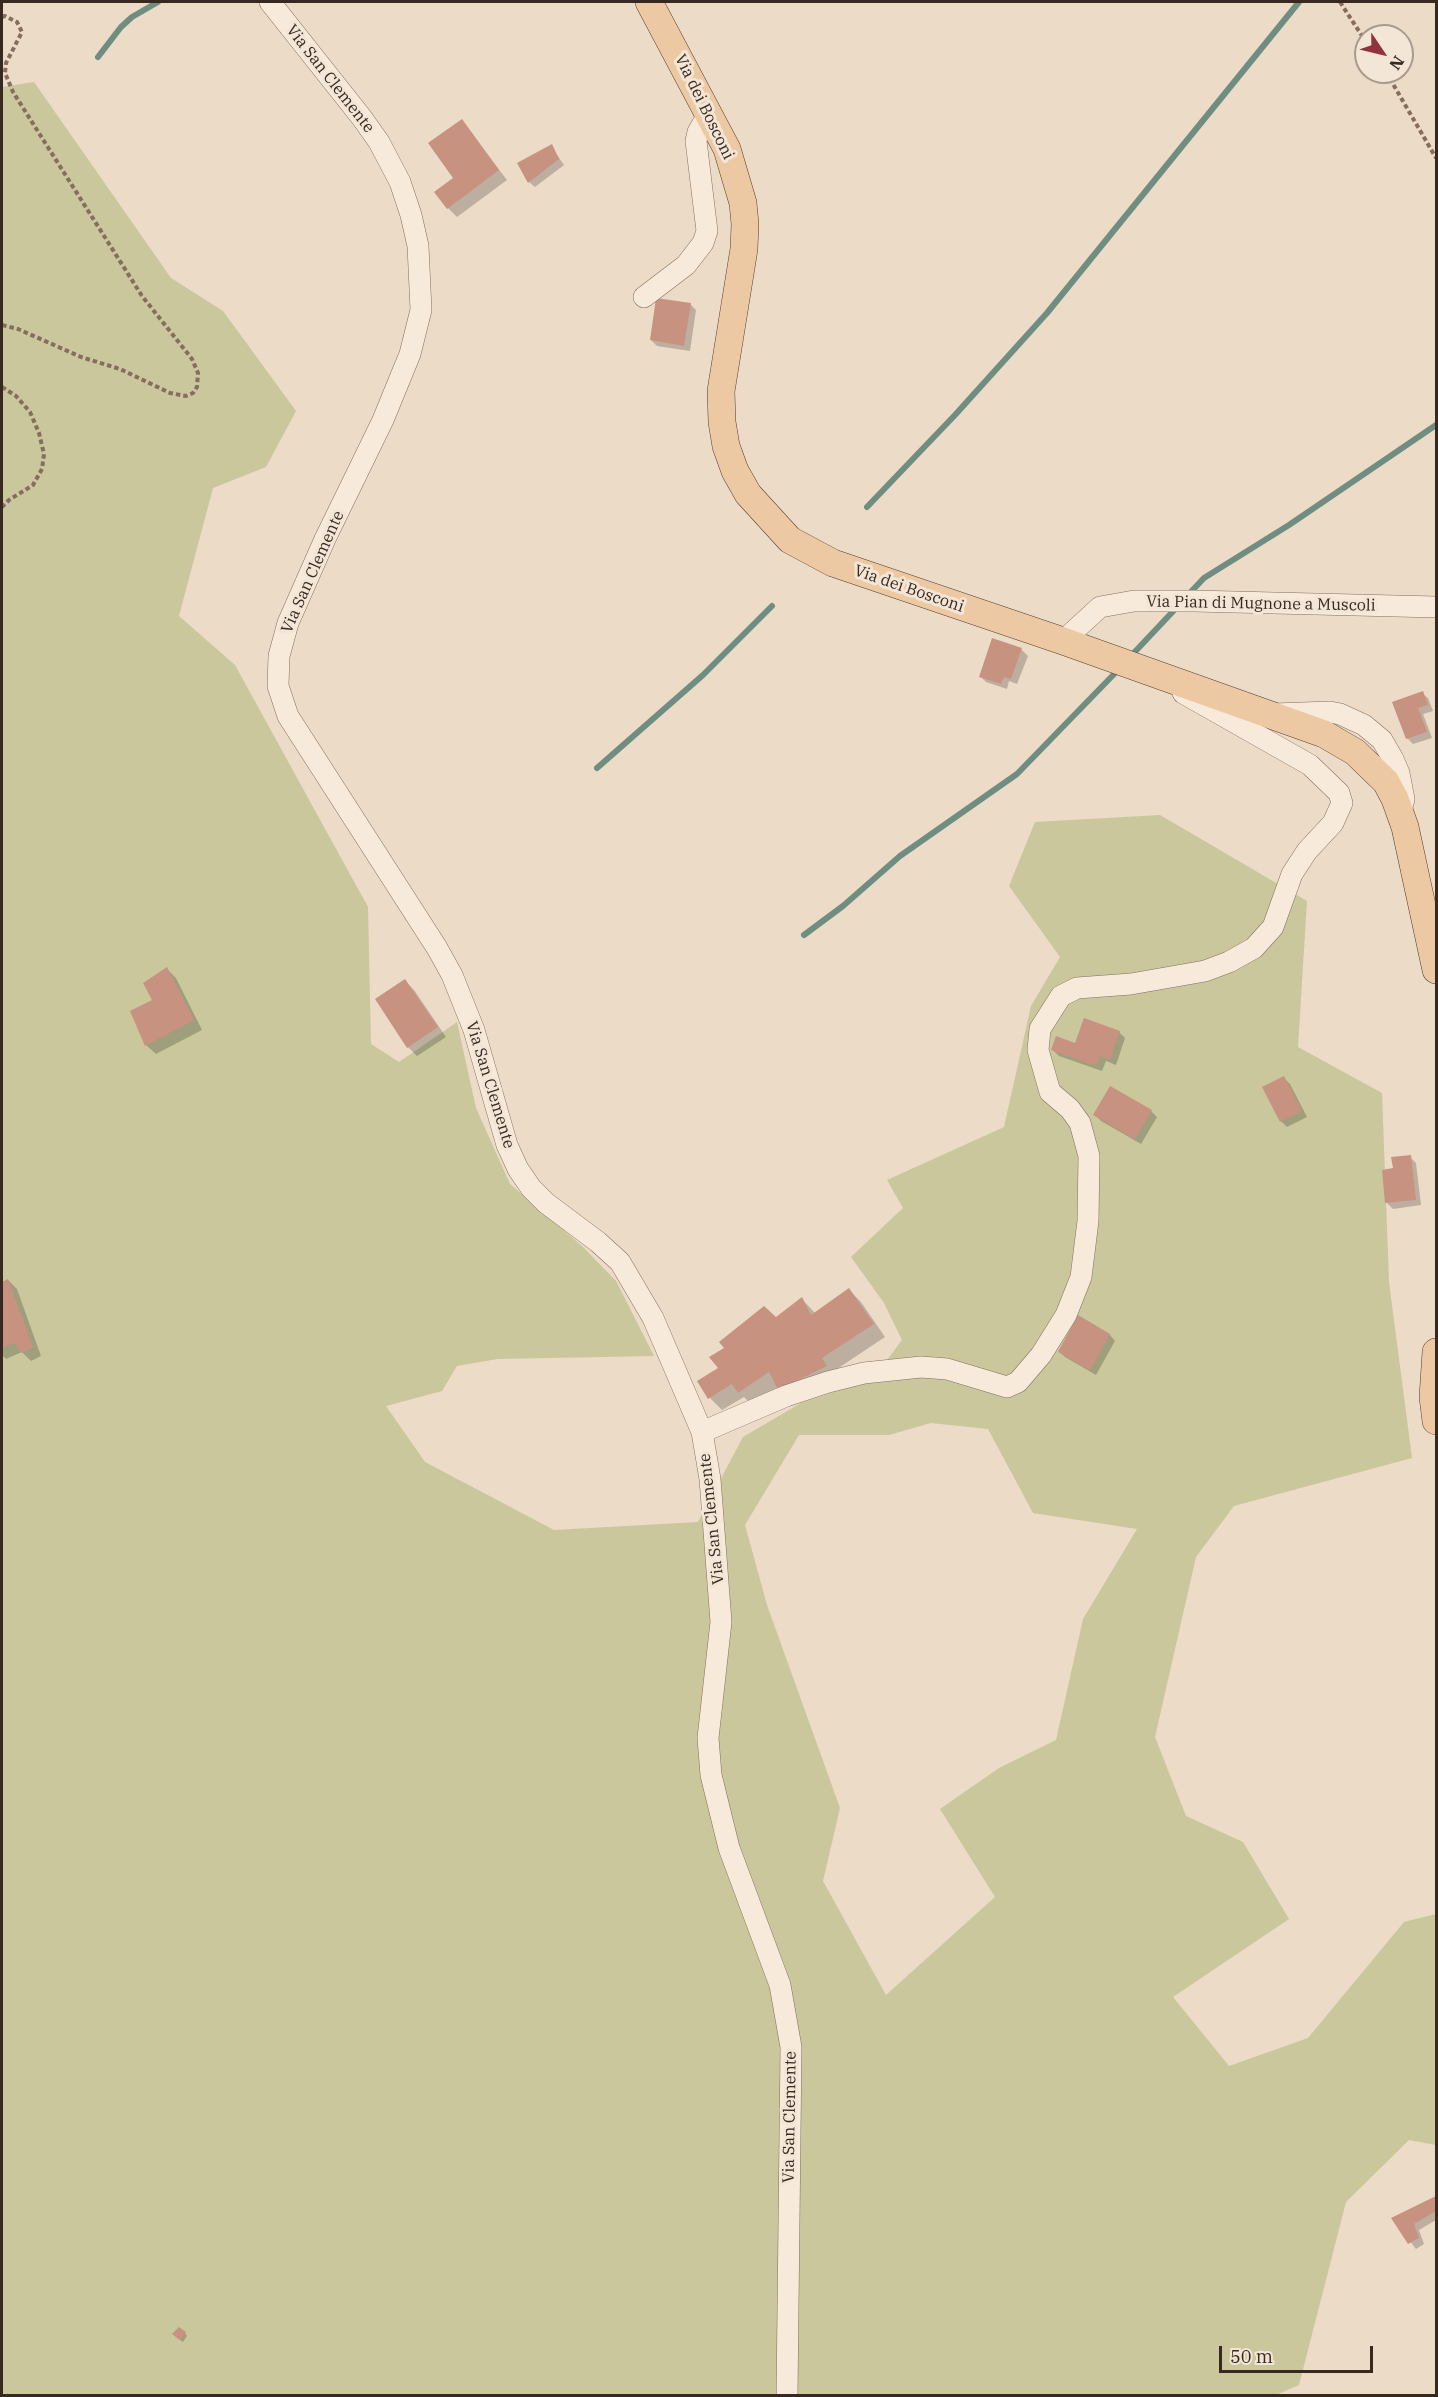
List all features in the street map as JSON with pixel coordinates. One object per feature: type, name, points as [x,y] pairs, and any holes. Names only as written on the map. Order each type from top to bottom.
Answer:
[{"type":"main road","name":"Via dei Bosconi","points":[[649,2],[709,113],[727,149],[738,179],[745,224],[744,249],[721,391],[722,422],[726,446],[735,471],[748,494],[790,540],[807,551],[1324,734],[1355,752],[1386,782],[1400,813],[1437,970]]},
{"type":"main road","points":[[1437,1352],[1433,1397],[1437,1421]]},
{"type":"street","name":"Via San Clemente","points":[[270,2],[380,142],[400,182],[418,246],[421,310],[410,354],[383,420],[325,539],[288,623],[279,656],[278,686],[288,716],[452,975],[474,1030],[507,1145],[518,1169],[531,1188],[546,1203],[598,1242],[620,1262],[653,1318],[702,1432],[710,1479],[721,1622],[708,1738],[711,1775],[729,1848],[780,1985],[791,2047],[787,2396]]},
{"type":"street","points":[[644,297],[686,265],[703,243],[707,231],[696,141],[698,132],[709,113]]},
{"type":"street","name":"Via Pian di Mugnone a Muscoli","points":[[1063,641],[1100,607],[1134,601],[1437,607]]},
{"type":"street","points":[[702,1432],[786,1396],[864,1373],[921,1367],[947,1369],[1006,1387],[1018,1382],[1041,1355],[1066,1315],[1081,1277],[1088,1221],[1089,1156],[1080,1123],[1070,1109],[1050,1092],[1038,1050],[1040,1029],[1061,996],[1077,988],[1131,984],[1205,971],[1229,962],[1254,948],[1273,927],[1292,874],[1307,851],[1333,823],[1342,804],[1340,793],[1310,765],[1185,695],[1162,676]]},
{"type":"path","points":[[1340,2],[1354,24]]},
{"type":"path","points":[[2,17],[5,16],[17,22],[22,32],[6,63],[5,73],[13,92],[142,296],[192,359],[198,373],[197,387],[193,393],[186,396],[170,393],[120,369],[81,357],[18,329],[2,325]]},
{"type":"path","points":[[1393,84],[1437,158]]},
{"type":"path","points":[[2,387],[16,396],[30,412],[39,433],[44,454],[42,469],[33,485],[2,507]]},
{"type":"shaded area","points":[[34,82],[171,278],[223,311],[296,411],[266,467],[213,488],[179,616],[235,665],[368,907],[371,1044],[399,1062],[457,1022],[476,1108],[510,1184],[583,1247],[616,1281],[654,1356],[497,1359],[457,1366],[442,1391],[386,1406],[425,1462],[554,1530],[698,1522],[743,1437],[801,1403],[873,1379],[902,1340],[884,1303],[851,1257],[903,1208],[887,1180],[1004,1127],[1031,1006],[1060,957],[1009,886],[1035,822],[1160,815],[1307,901],[1298,1047],[1382,1093],[1389,1282],[1412,1458],[1234,1506],[1196,1557],[1155,1737],[1186,1816],[1243,1842],[1289,1919],[1173,1997],[1229,2066],[1308,2038],[1404,1922],[1436,1914],[1436,2145],[1409,2140],[1346,2202],[1299,2385],[1276,2395],[2,2396],[2,87]],"holes":[[[931,1423],[988,1429],[1033,1513],[1137,1529],[1083,1619],[1056,1740],[999,1768],[940,1809],[995,1897],[886,1995],[823,1881],[840,1808],[767,1605],[745,1525],[799,1435],[889,1435]]]},
{"type":"building","points":[[462,119],[499,170],[447,209],[434,192],[453,178],[428,143]]},
{"type":"building","points":[[552,144],[559,159],[528,183],[517,163]]},
{"type":"building","points":[[656,298],[691,303],[684,346],[650,340]]},
{"type":"building","points":[[992,638],[1022,648],[1011,679],[1004,677],[1001,684],[979,677]]},
{"type":"building","points":[[1423,691],[1428,705],[1418,708],[1427,732],[1406,739],[1392,702]]},
{"type":"building","points":[[167,967],[194,1020],[145,1046],[130,1011],[152,1000],[143,983]]},
{"type":"building","points":[[405,979],[438,1027],[407,1048],[375,999]]},
{"type":"building","points":[[1084,1018],[1120,1031],[1110,1060],[1100,1056],[1096,1066],[1051,1050],[1056,1036],[1075,1043]]},
{"type":"building","points":[[1284,1076],[1302,1111],[1280,1122],[1262,1087]]},
{"type":"building","points":[[1110,1086],[1152,1110],[1135,1139],[1093,1115]]},
{"type":"building","points":[[1411,1155],[1416,1200],[1385,1203],[1382,1170],[1393,1168],[1391,1157]]},
{"type":"building","points":[[8,1279],[33,1347],[21,1353],[15,1343],[2,1348],[2,1282]]},
{"type":"building","points":[[849,1288],[874,1324],[822,1358],[827,1366],[778,1390],[769,1372],[738,1393],[732,1384],[708,1399],[697,1381],[718,1368],[709,1357],[724,1348],[719,1342],[764,1306],[776,1317],[802,1297],[811,1315]]},
{"type":"building","points":[[1078,1315],[1110,1334],[1090,1370],[1058,1352]]},
{"type":"building","points":[[1436,2196],[1436,2211],[1414,2224],[1419,2238],[1408,2244],[1391,2218]]},
{"type":"building","points":[[179,2327],[186,2332],[180,2340],[172,2334]]},
{"type":"waterway","points":[[98,57],[121,27],[132,17],[158,2]]},
{"type":"waterway","points":[[867,507],[955,415],[1047,313],[1299,2]]},
{"type":"waterway","points":[[1187,596],[1204,578],[1289,525],[1436,425]]},
{"type":"waterway","points":[[1130,657],[1179,605]]},
{"type":"waterway","points":[[597,768],[703,675],[772,606]]},
{"type":"waterway","points":[[804,935],[843,906],[900,856],[1017,774],[1119,669]]}]
